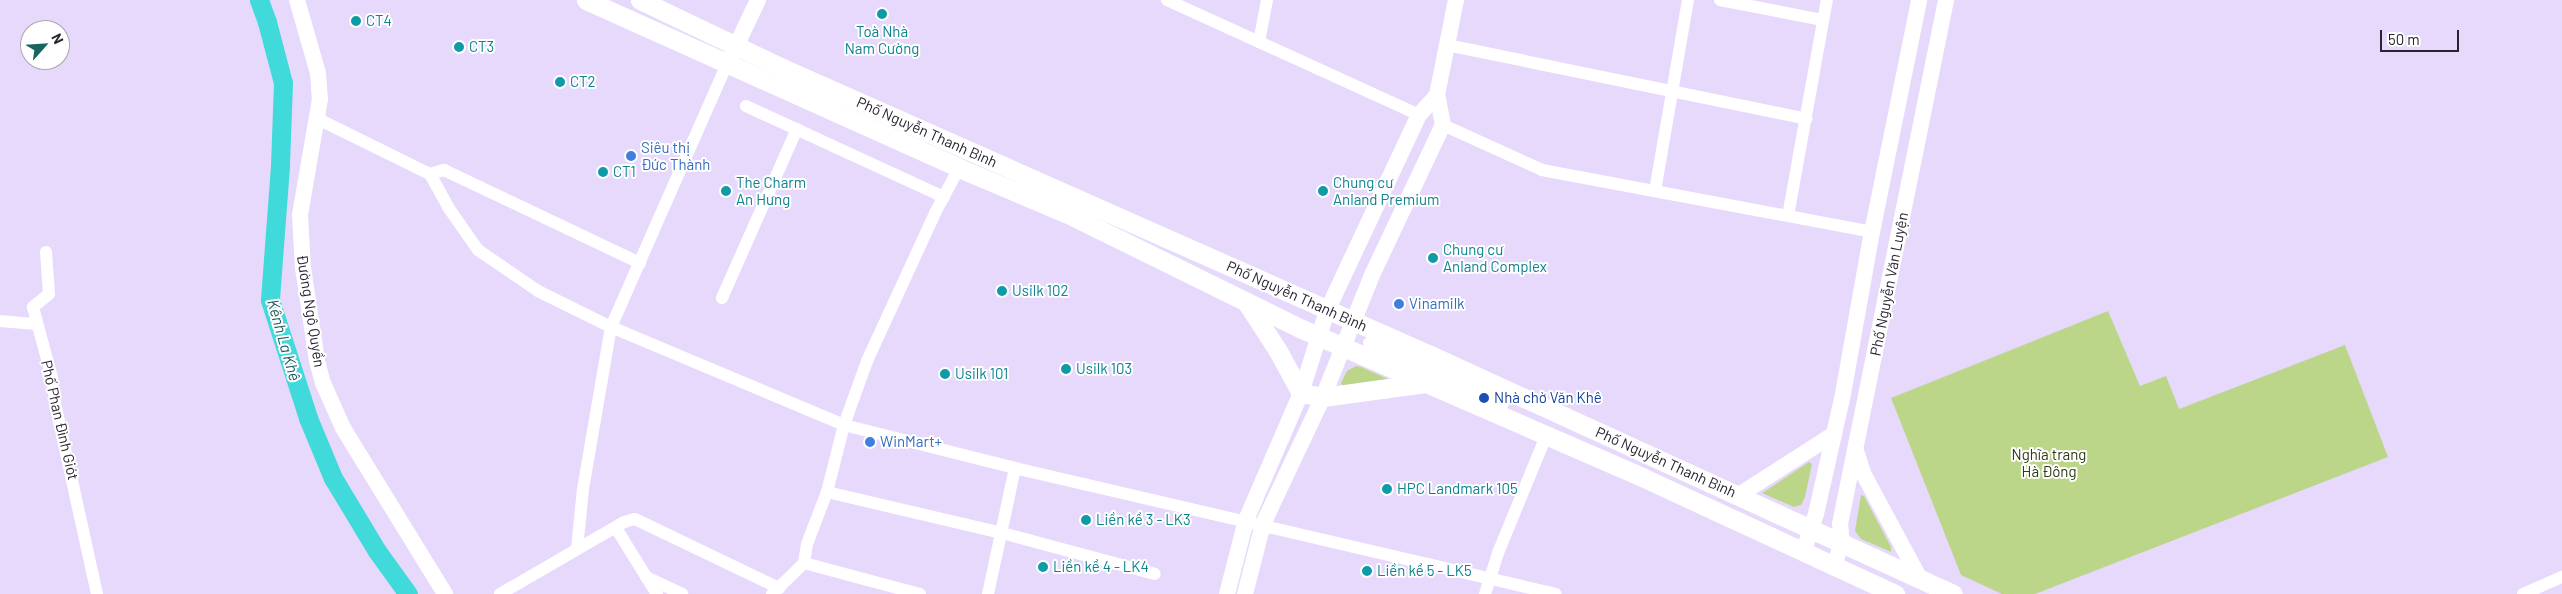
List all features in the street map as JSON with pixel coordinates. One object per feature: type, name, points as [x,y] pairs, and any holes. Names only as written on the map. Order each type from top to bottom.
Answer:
[{"type":"main road","name":"Phố Nguyễn Thanh Bình","points":[[586,0],[959,168],[1068,214],[1343,347],[1642,477],[1894,594]]},
{"type":"main road","name":"Phố Nguyễn Thanh Bình","points":[[640,0],[789,71],[1161,234],[1327,311],[1812,528],[1952,594]]},
{"type":"main road","points":[[1245,301],[1278,351],[1302,393],[1323,397],[1426,383]]},
{"type":"street","name":"Đường Ngô Quyền","points":[[298,0],[318,73],[320,99],[300,215],[303,268],[317,361],[323,383],[343,428],[445,594]]},
{"type":"street","points":[[577,549],[582,489],[611,327],[727,64],[738,46],[758,0]]},
{"type":"street","points":[[1167,0],[1419,116],[1542,170],[1872,232]]},
{"type":"street","points":[[1259,42],[1267,0]]},
{"type":"street","points":[[1245,594],[1263,524],[1323,397],[1352,322],[1443,126],[1437,95],[1456,0]]},
{"type":"street","points":[[1655,191],[1671,89],[1688,0]]},
{"type":"street","points":[[1720,0],[1823,20]]},
{"type":"street","points":[[1788,216],[1827,0]]},
{"type":"street","name":"Phố Nguyễn Văn Luyện","points":[[1803,552],[1812,528],[1834,434],[1872,232],[1919,0]]},
{"type":"street","name":"Phố Nguyễn Văn Luyện","points":[[1833,567],[1842,543],[1840,524],[1946,0]]},
{"type":"street","points":[[623,8],[684,36]]},
{"type":"street","points":[[1447,45],[1671,89],[1806,119]]},
{"type":"street","points":[[1227,594],[1246,520],[1302,393],[1327,311],[1419,116],[1437,95]]},
{"type":"street","points":[[746,106],[944,197]]},
{"type":"street","points":[[316,118],[430,174],[468,238],[485,256],[538,291],[611,327],[844,425],[1015,468],[1246,520],[1556,594]]},
{"type":"street","points":[[722,298],[797,129]]},
{"type":"street","points":[[500,594],[624,522],[635,519],[776,591],[804,563],[807,544],[827,492],[844,425],[867,361],[959,168]]},
{"type":"street","points":[[430,174],[444,170],[640,263]]},
{"type":"street","name":"Phố Phan Đình Giót","points":[[46,252],[48,294],[33,307],[52,378],[55,403],[97,594]]},
{"type":"street","points":[[0,321],[36,324]]},
{"type":"street","points":[[1369,344],[1503,404]]},
{"type":"street","points":[[1739,495],[1834,434]]},
{"type":"street","points":[[1486,594],[1490,577],[1546,436]]},
{"type":"street","points":[[1856,450],[1864,476],[1920,579]]},
{"type":"street","points":[[988,594],[1015,468]]},
{"type":"street","points":[[827,492],[1002,533],[1155,574]]},
{"type":"street","points":[[616,528],[657,594]]},
{"type":"street","points":[[804,563],[920,594]]},
{"type":"street","points":[[645,576],[682,594]]},
{"type":"street","points":[[2523,594],[2544,590],[2562,576]]},
{"type":"green space","name":"Nghĩa trang Hà Đông","points":[[2108,311],[2140,386],[2166,376],[2179,409],[2345,345],[2388,457],[2035,594],[2002,594],[1961,575],[1891,398]]},
{"type":"green space","points":[[1356,366],[1388,379],[1343,386],[1341,383],[1347,371]]},
{"type":"green space","points":[[1809,462],[1812,464],[1805,497],[1801,505],[1794,507],[1762,493]]},
{"type":"green space","points":[[1861,495],[1864,496],[1891,547],[1891,552],[1861,539],[1855,531]]},
{"type":"waterway","name":"Kênh La Khê","points":[[259,0],[267,22],[283,83],[280,166],[270,300],[308,418],[333,478],[377,551],[408,594]]},
{"type":"place","name":"Toà Nhà Nam Cường","points":[[882,14]]},
{"type":"place","name":"CT4","points":[[356,21]]},
{"type":"place","name":"CT3","points":[[459,47]]},
{"type":"place","name":"CT2","points":[[560,82]]},
{"type":"place","name":"Siêu thị Đức Thành","points":[[631,156]]},
{"type":"place","name":"CT1","points":[[603,172]]},
{"type":"place","name":"The Charm An Hưng","points":[[726,191]]},
{"type":"place","name":"Chung cư Anland Premium","points":[[1323,191]]},
{"type":"place","name":"Chung cư Anland Complex","points":[[1433,258]]},
{"type":"place","name":"Usilk 102","points":[[1002,291]]},
{"type":"place","name":"Vinamilk","points":[[1399,304]]},
{"type":"place","name":"Usilk 103","points":[[1066,369]]},
{"type":"place","name":"Usilk 101","points":[[945,374]]},
{"type":"place","name":"Nhà chờ Văn Khê","points":[[1484,398]]},
{"type":"place","name":"WinMart+","points":[[870,442]]},
{"type":"place","name":"HPC Landmark 105","points":[[1387,489]]},
{"type":"place","name":"Liền kề 3 - LK3","points":[[1086,520]]},
{"type":"place","name":"Liền kề 4 - LK4","points":[[1043,567]]},
{"type":"place","name":"Liền kề 5 - LK5","points":[[1367,571]]}]
